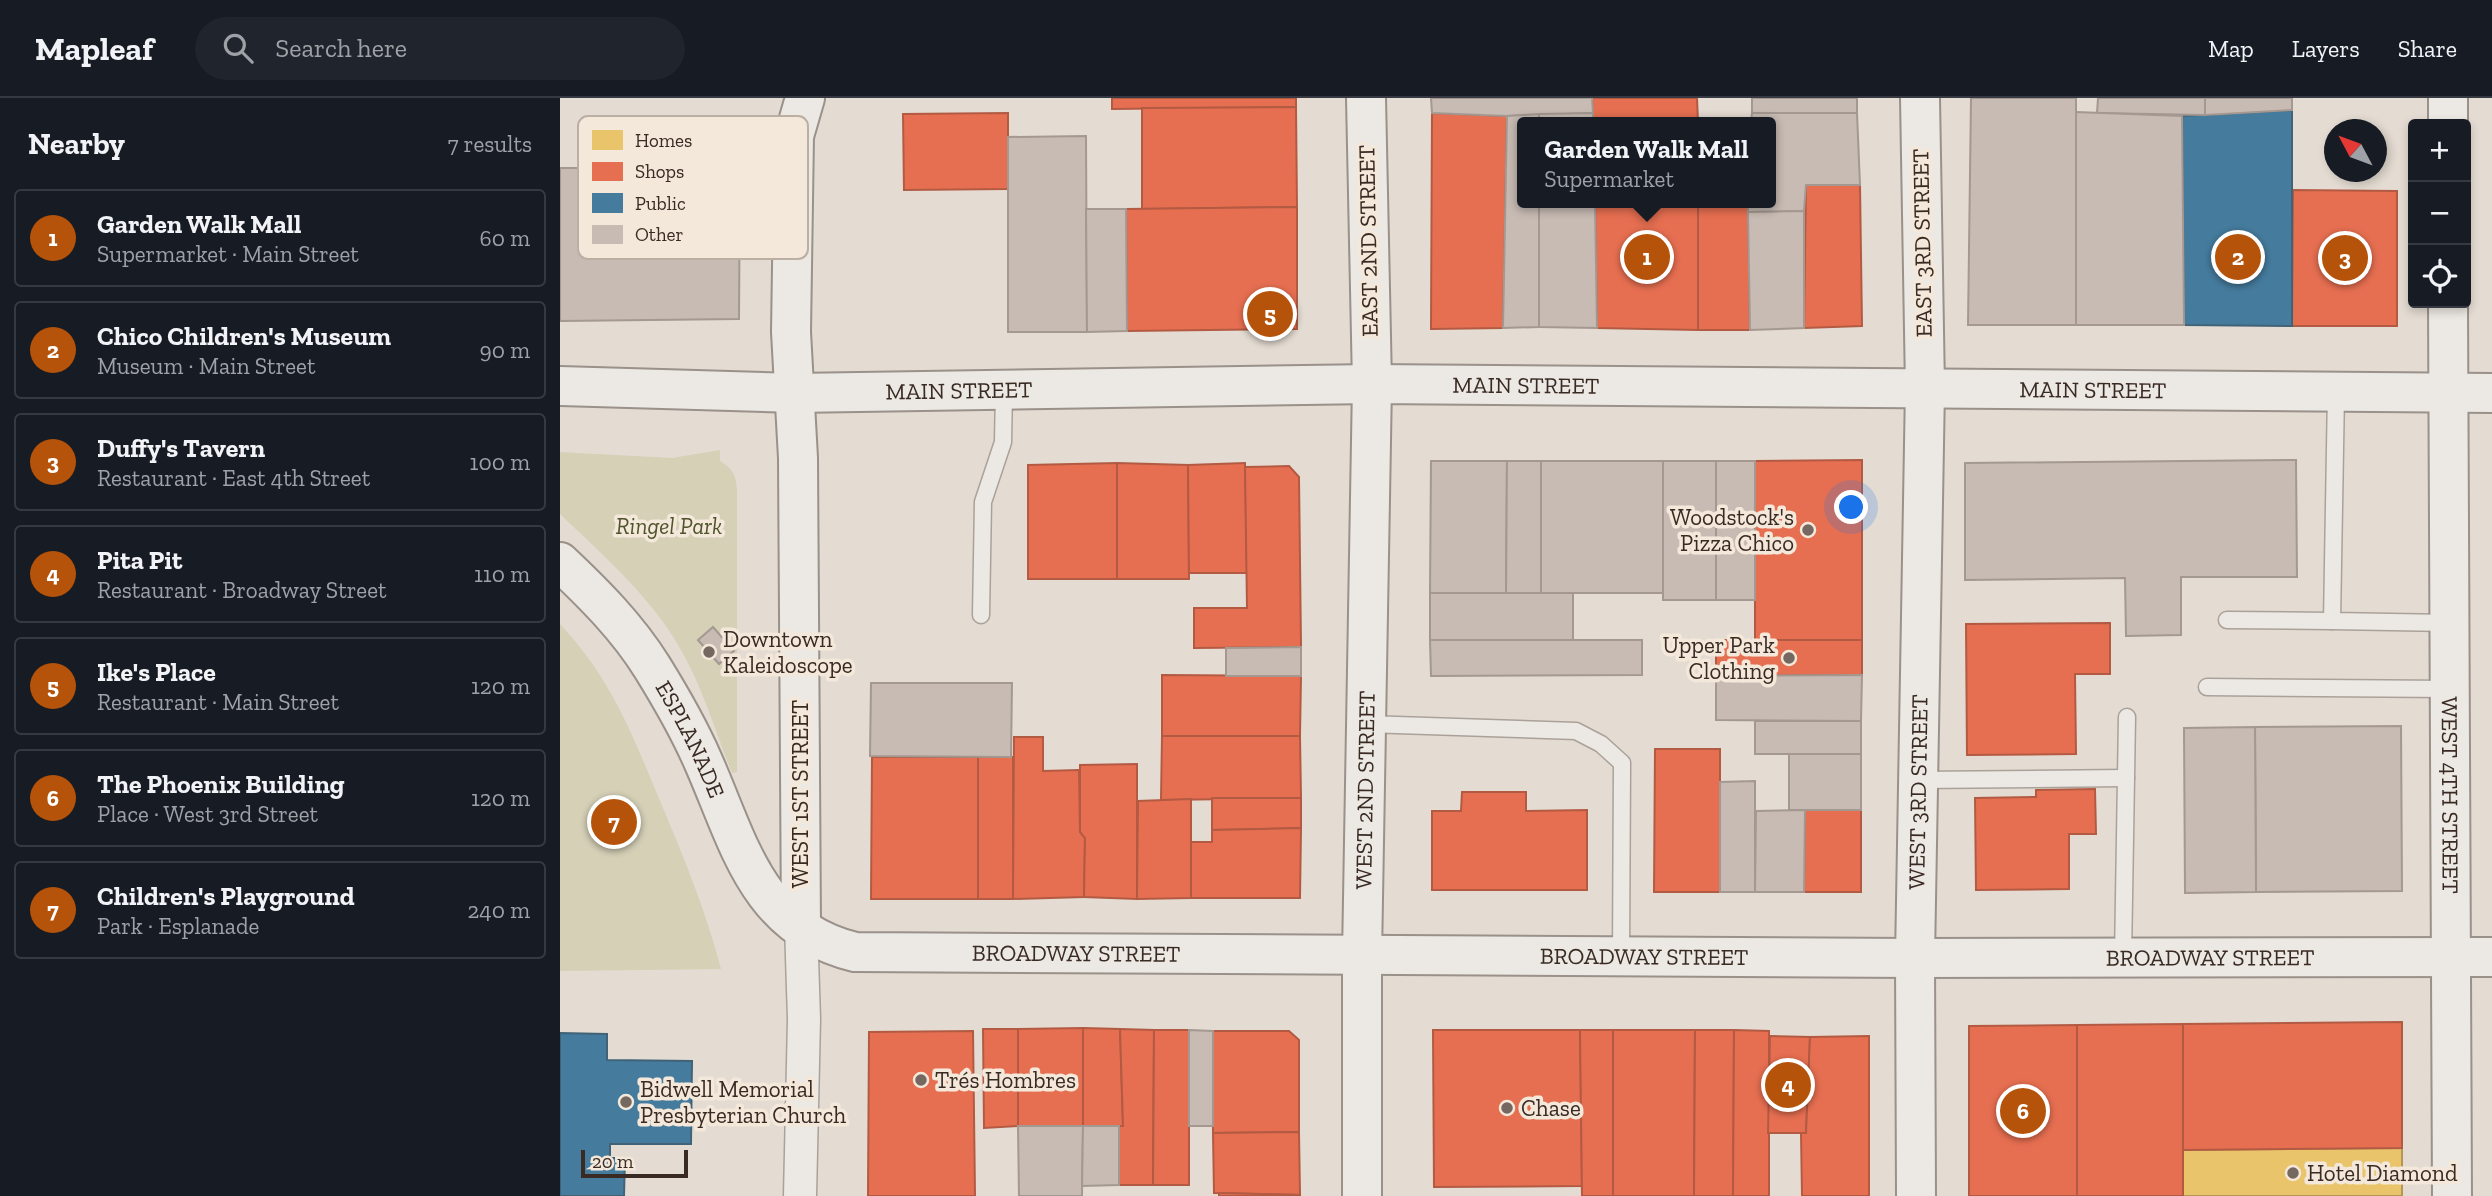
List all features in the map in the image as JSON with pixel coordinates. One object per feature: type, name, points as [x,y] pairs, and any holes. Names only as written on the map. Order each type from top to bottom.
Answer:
[{"type":"main road","name":"WEST 1ST STREET","points":[[800,116],[805,98]]},
{"type":"main road","name":"EAST 2ND STREET","points":[[1366,98],[1371,384]]},
{"type":"main road","name":"EAST 3RD STREET","points":[[1920,98],[1925,388]]},
{"type":"main road","points":[[2448,98],[2448,119]]},
{"type":"main road","name":"WEST 1ST STREET","points":[[792,259],[801,926]]},
{"type":"main road","name":"WEST 4TH STREET","points":[[2448,308],[2452,1196]]},
{"type":"main road","name":"MAIN STREET","points":[[560,386],[795,393],[1371,384],[2492,393]]},
{"type":"main road","name":"WEST 2ND STREET","points":[[1362,1196],[1362,956],[1371,384]]},
{"type":"main road","name":"WEST 3RD STREET","points":[[1916,1196],[1915,958],[1925,388]]},
{"type":"main road","name":"ESPLANADE","points":[[560,562],[600,600],[652,666],[702,759],[751,876],[783,913],[801,926]]},
{"type":"main road","name":"BROADWAY STREET","points":[[801,926],[827,945],[855,952],[1915,958],[2492,957]]},
{"type":"street","name":"WEST 1ST STREET","points":[[800,1196],[804,1021],[801,926]]},
{"type":"lane","points":[[981,615],[983,502],[1003,442],[1004,390]]},
{"type":"lane","points":[[2332,621],[2336,392]]},
{"type":"lane","points":[[2227,620],[2450,623]]},
{"type":"lane","points":[[2207,687],[2450,689]]},
{"type":"lane","points":[[2123,958],[2127,717]]},
{"type":"lane","points":[[1366,724],[1576,731],[1612,752],[1622,763],[1621,957]]},
{"type":"lane","points":[[1918,780],[2126,778]]},
{"type":"green space","name":"Ringel Park","points":[[720,450],[720,461],[733,473],[737,490],[737,772],[732,773],[699,687],[686,659],[661,618],[629,582],[560,514],[560,452],[672,458]]},
{"type":"green space","points":[[560,624],[595,667],[631,734],[687,868],[721,969],[560,971]]},
{"type":"building: Homes","name":"Hotel Diamond","points":[[2402,1148],[2402,1196],[2183,1196],[2183,1150]]},
{"type":"building: Shops","points":[[1112,98],[1296,98],[1296,107],[1112,109]]},
{"type":"building: Shops","points":[[1592,98],[1697,98],[1698,117],[1593,117]]},
{"type":"building: Shops","points":[[1296,107],[1297,207],[1142,209],[1142,108]]},
{"type":"building: Shops","points":[[1008,113],[1008,189],[904,190],[903,114]]},
{"type":"building: Shops","points":[[1432,113],[1507,116],[1503,328],[1431,329]]},
{"type":"building: Shops","points":[[1806,185],[1860,185],[1862,326],[1804,328]]},
{"type":"building: Shops","points":[[2293,190],[2397,191],[2397,326],[2292,326]]},
{"type":"building: Shops","points":[[1297,207],[1297,329],[1127,331],[1126,209]]},
{"type":"building: Shops","points":[[1595,208],[1698,208],[1698,330],[1597,328]]},
{"type":"building: Shops","points":[[1698,208],[1748,208],[1750,330],[1698,330]]},
{"type":"building: Shops","name":"Woodstock's Pizza Chico","points":[[1862,460],[1862,640],[1755,640],[1755,461]]},
{"type":"building: Shops","points":[[1117,463],[1117,579],[1028,579],[1028,465]]},
{"type":"building: Shops","points":[[1117,463],[1188,465],[1189,579],[1117,579]]},
{"type":"building: Shops","points":[[1245,463],[1247,573],[1189,573],[1188,465]]},
{"type":"building: Shops","points":[[1289,466],[1299,477],[1301,647],[1194,648],[1194,608],[1247,608],[1245,467]]},
{"type":"building: Shops","points":[[2110,623],[2110,674],[2075,674],[2076,754],[1967,755],[1966,624]]},
{"type":"building: Shops","name":"Upper Park Clothing","points":[[1716,640],[1862,640],[1862,675],[1716,676]]},
{"type":"building: Shops","points":[[1162,675],[1301,676],[1300,736],[1162,736]]},
{"type":"building: Shops","points":[[1162,736],[1300,736],[1301,798],[1161,800]]},
{"type":"building: Shops","points":[[1014,737],[1043,737],[1043,771],[1079,770],[1080,832],[1085,838],[1084,897],[1013,899]]},
{"type":"building: Shops","points":[[1655,749],[1720,749],[1720,892],[1654,892]]},
{"type":"building: Shops","points":[[872,757],[978,757],[978,899],[871,899]]},
{"type":"building: Shops","points":[[978,757],[1013,757],[1013,899],[978,899]]},
{"type":"building: Shops","points":[[1137,764],[1137,899],[1084,897],[1085,838],[1080,832],[1080,765]]},
{"type":"building: Shops","points":[[2095,789],[2096,834],[2069,834],[2069,889],[1976,890],[1975,798],[2036,797],[2036,790]]},
{"type":"building: Shops","points":[[1462,792],[1526,792],[1526,811],[1587,810],[1587,890],[1432,890],[1432,811],[1461,811]]},
{"type":"building: Shops","points":[[1212,798],[1301,798],[1301,828],[1212,830]]},
{"type":"building: Shops","points":[[1191,799],[1191,898],[1137,899],[1138,801]]},
{"type":"building: Shops","points":[[1805,810],[1861,810],[1861,892],[1804,892]]},
{"type":"building: Shops","points":[[1301,828],[1300,898],[1191,898],[1191,842],[1212,842],[1212,830]]},
{"type":"building: Shops","points":[[2402,1022],[2402,1148],[2183,1150],[2183,1024]]},
{"type":"building: Shops","points":[[2183,1024],[2183,1196],[2077,1196],[2077,1025]]},
{"type":"building: Shops","points":[[2077,1025],[2077,1196],[1969,1196],[1969,1026]]},
{"type":"building: Shops","points":[[1083,1028],[1120,1029],[1123,1126],[1083,1126]]},
{"type":"building: Shops","points":[[1083,1028],[1083,1126],[1018,1126],[1018,1029]]},
{"type":"building: Shops","points":[[983,1029],[1018,1029],[1018,1126],[984,1128]]},
{"type":"building: Shops","points":[[1120,1029],[1154,1030],[1153,1185],[1119,1185],[1119,1126],[1123,1126]]},
{"type":"building: Shops","points":[[1154,1030],[1189,1030],[1189,1185],[1153,1185]]},
{"type":"building: Shops","name":"Chase","points":[[1433,1030],[1580,1030],[1582,1186],[1434,1187]]},
{"type":"building: Shops","points":[[1580,1030],[1613,1030],[1613,1196],[1582,1196]]},
{"type":"building: Shops","points":[[1613,1030],[1695,1030],[1694,1196],[1613,1196]]},
{"type":"building: Shops","points":[[1695,1030],[1734,1030],[1733,1196],[1694,1196]]},
{"type":"building: Shops","points":[[1734,1030],[1769,1031],[1769,1196],[1733,1196]]},
{"type":"building: Shops","name":"Trés Hombres","points":[[973,1031],[975,1196],[868,1196],[869,1032]]},
{"type":"building: Shops","points":[[1213,1031],[1289,1031],[1299,1040],[1299,1132],[1213,1133]]},
{"type":"building: Shops","points":[[1770,1036],[1810,1037],[1806,1133],[1768,1133]]},
{"type":"building: Shops","points":[[1869,1036],[1869,1196],[1802,1196],[1801,1133],[1806,1133],[1810,1037]]},
{"type":"building: Shops","points":[[1299,1132],[1300,1195],[1214,1193],[1213,1133]]},
{"type":"building: Shops","points":[[1219,1193],[1300,1195],[1300,1196],[1219,1196]]},
{"type":"building: Public","points":[[2292,110],[2292,326],[2184,325],[2182,116]]},
{"type":"building: Public","name":"Bidwell Memorial Presbyterian Church","points":[[560,1033],[607,1034],[607,1060],[692,1061],[691,1144],[610,1144],[610,1158],[625,1158],[624,1196],[560,1196]]},
{"type":"building: Other","points":[[1431,98],[1592,98],[1593,113],[1507,116],[1432,113]]},
{"type":"building: Other","points":[[1752,98],[1857,98],[1857,113],[1752,113]]},
{"type":"building: Other","points":[[1971,98],[2076,98],[2076,325],[1968,325]]},
{"type":"building: Other","points":[[2098,98],[2205,98],[2205,115],[2097,113]]},
{"type":"building: Other","points":[[2205,98],[2292,98],[2292,110],[2205,115]]},
{"type":"building: Other","points":[[2076,112],[2182,116],[2184,325],[2076,325]]},
{"type":"building: Other","points":[[1593,113],[1593,117],[1539,117],[1539,114]]},
{"type":"building: Other","points":[[1752,113],[1857,113],[1860,185],[1806,185],[1804,211],[1748,212],[1748,208],[1776,208],[1776,117],[1752,117]]},
{"type":"building: Other","points":[[1539,114],[1539,117],[1517,117],[1517,208],[1539,208],[1539,327],[1503,328],[1507,116]]},
{"type":"building: Other","points":[[1086,136],[1087,332],[1008,332],[1008,137]]},
{"type":"building: Other","points":[[560,168],[578,168],[578,259],[739,259],[739,319],[560,321]]},
{"type":"building: Other","points":[[1539,208],[1595,208],[1597,328],[1539,327]]},
{"type":"building: Other","points":[[1086,209],[1126,209],[1127,331],[1087,332]]},
{"type":"building: Other","points":[[1804,211],[1804,328],[1750,330],[1748,212]]},
{"type":"building: Other","points":[[2296,460],[2297,577],[2181,577],[2181,635],[2126,636],[2125,578],[1965,580],[1965,463]]},
{"type":"building: Other","points":[[1431,461],[1507,461],[1506,593],[1430,593]]},
{"type":"building: Other","points":[[1507,461],[1541,461],[1541,593],[1506,593]]},
{"type":"building: Other","points":[[1541,461],[1663,461],[1663,593],[1541,593]]},
{"type":"building: Other","points":[[1663,461],[1716,461],[1716,600],[1663,600]]},
{"type":"building: Other","points":[[1716,461],[1755,461],[1755,600],[1716,600]]},
{"type":"building: Other","points":[[1430,593],[1573,593],[1573,640],[1430,640]]},
{"type":"building: Other","points":[[713,627],[734,651],[719,664],[698,640]]},
{"type":"building: Other","points":[[1430,640],[1642,640],[1642,675],[1431,676]]},
{"type":"building: Other","points":[[1301,647],[1301,676],[1226,676],[1226,648]]},
{"type":"building: Other","points":[[1862,675],[1861,721],[1716,720],[1716,676]]},
{"type":"building: Other","points":[[871,683],[1012,683],[1011,757],[870,756]]},
{"type":"building: Other","points":[[1755,721],[1861,721],[1861,754],[1755,754]]},
{"type":"building: Other","points":[[2401,726],[2402,891],[2256,892],[2255,727]]},
{"type":"building: Other","points":[[2255,727],[2256,892],[2185,893],[2184,728]]},
{"type":"building: Other","points":[[1789,754],[1861,754],[1861,810],[1789,810]]},
{"type":"building: Other","points":[[1755,781],[1755,892],[1720,892],[1720,782]]},
{"type":"building: Other","points":[[1805,810],[1804,892],[1755,892],[1756,811]]},
{"type":"building: Other","points":[[1189,1030],[1213,1031],[1213,1126],[1189,1126]]},
{"type":"building: Other","points":[[1018,1126],[1083,1126],[1082,1196],[1019,1196]]},
{"type":"building: Other","points":[[1083,1126],[1119,1126],[1119,1185],[1082,1186]]},
{"type":"place","name":"Garden Walk Mall","points":[[1647,257]]},
{"type":"place","name":"Chico Children's Museum","points":[[2238,257]]},
{"type":"place","name":"Duffy's Tavern","points":[[2345,258]]},
{"type":"place","name":"Ike's Place","points":[[1270,314]]},
{"type":"place","name":"Woodstock's Pizza Chico","points":[[1808,530]]},
{"type":"place","name":"Downtown Kaleidoscope","points":[[709,652]]},
{"type":"place","name":"Upper Park Clothing","points":[[1789,658]]},
{"type":"place","name":"Children's Playground","points":[[614,822]]},
{"type":"place","name":"Trés Hombres","points":[[921,1080]]},
{"type":"place","name":"Pita Pit","points":[[1788,1085]]},
{"type":"place","name":"Bidwell Memorial Presbyterian Church","points":[[626,1102]]},
{"type":"place","name":"Chase","points":[[1507,1108]]},
{"type":"place","name":"The Phoenix Building","points":[[2023,1111]]},
{"type":"place","name":"Hotel Diamond","points":[[2293,1173]]}]
